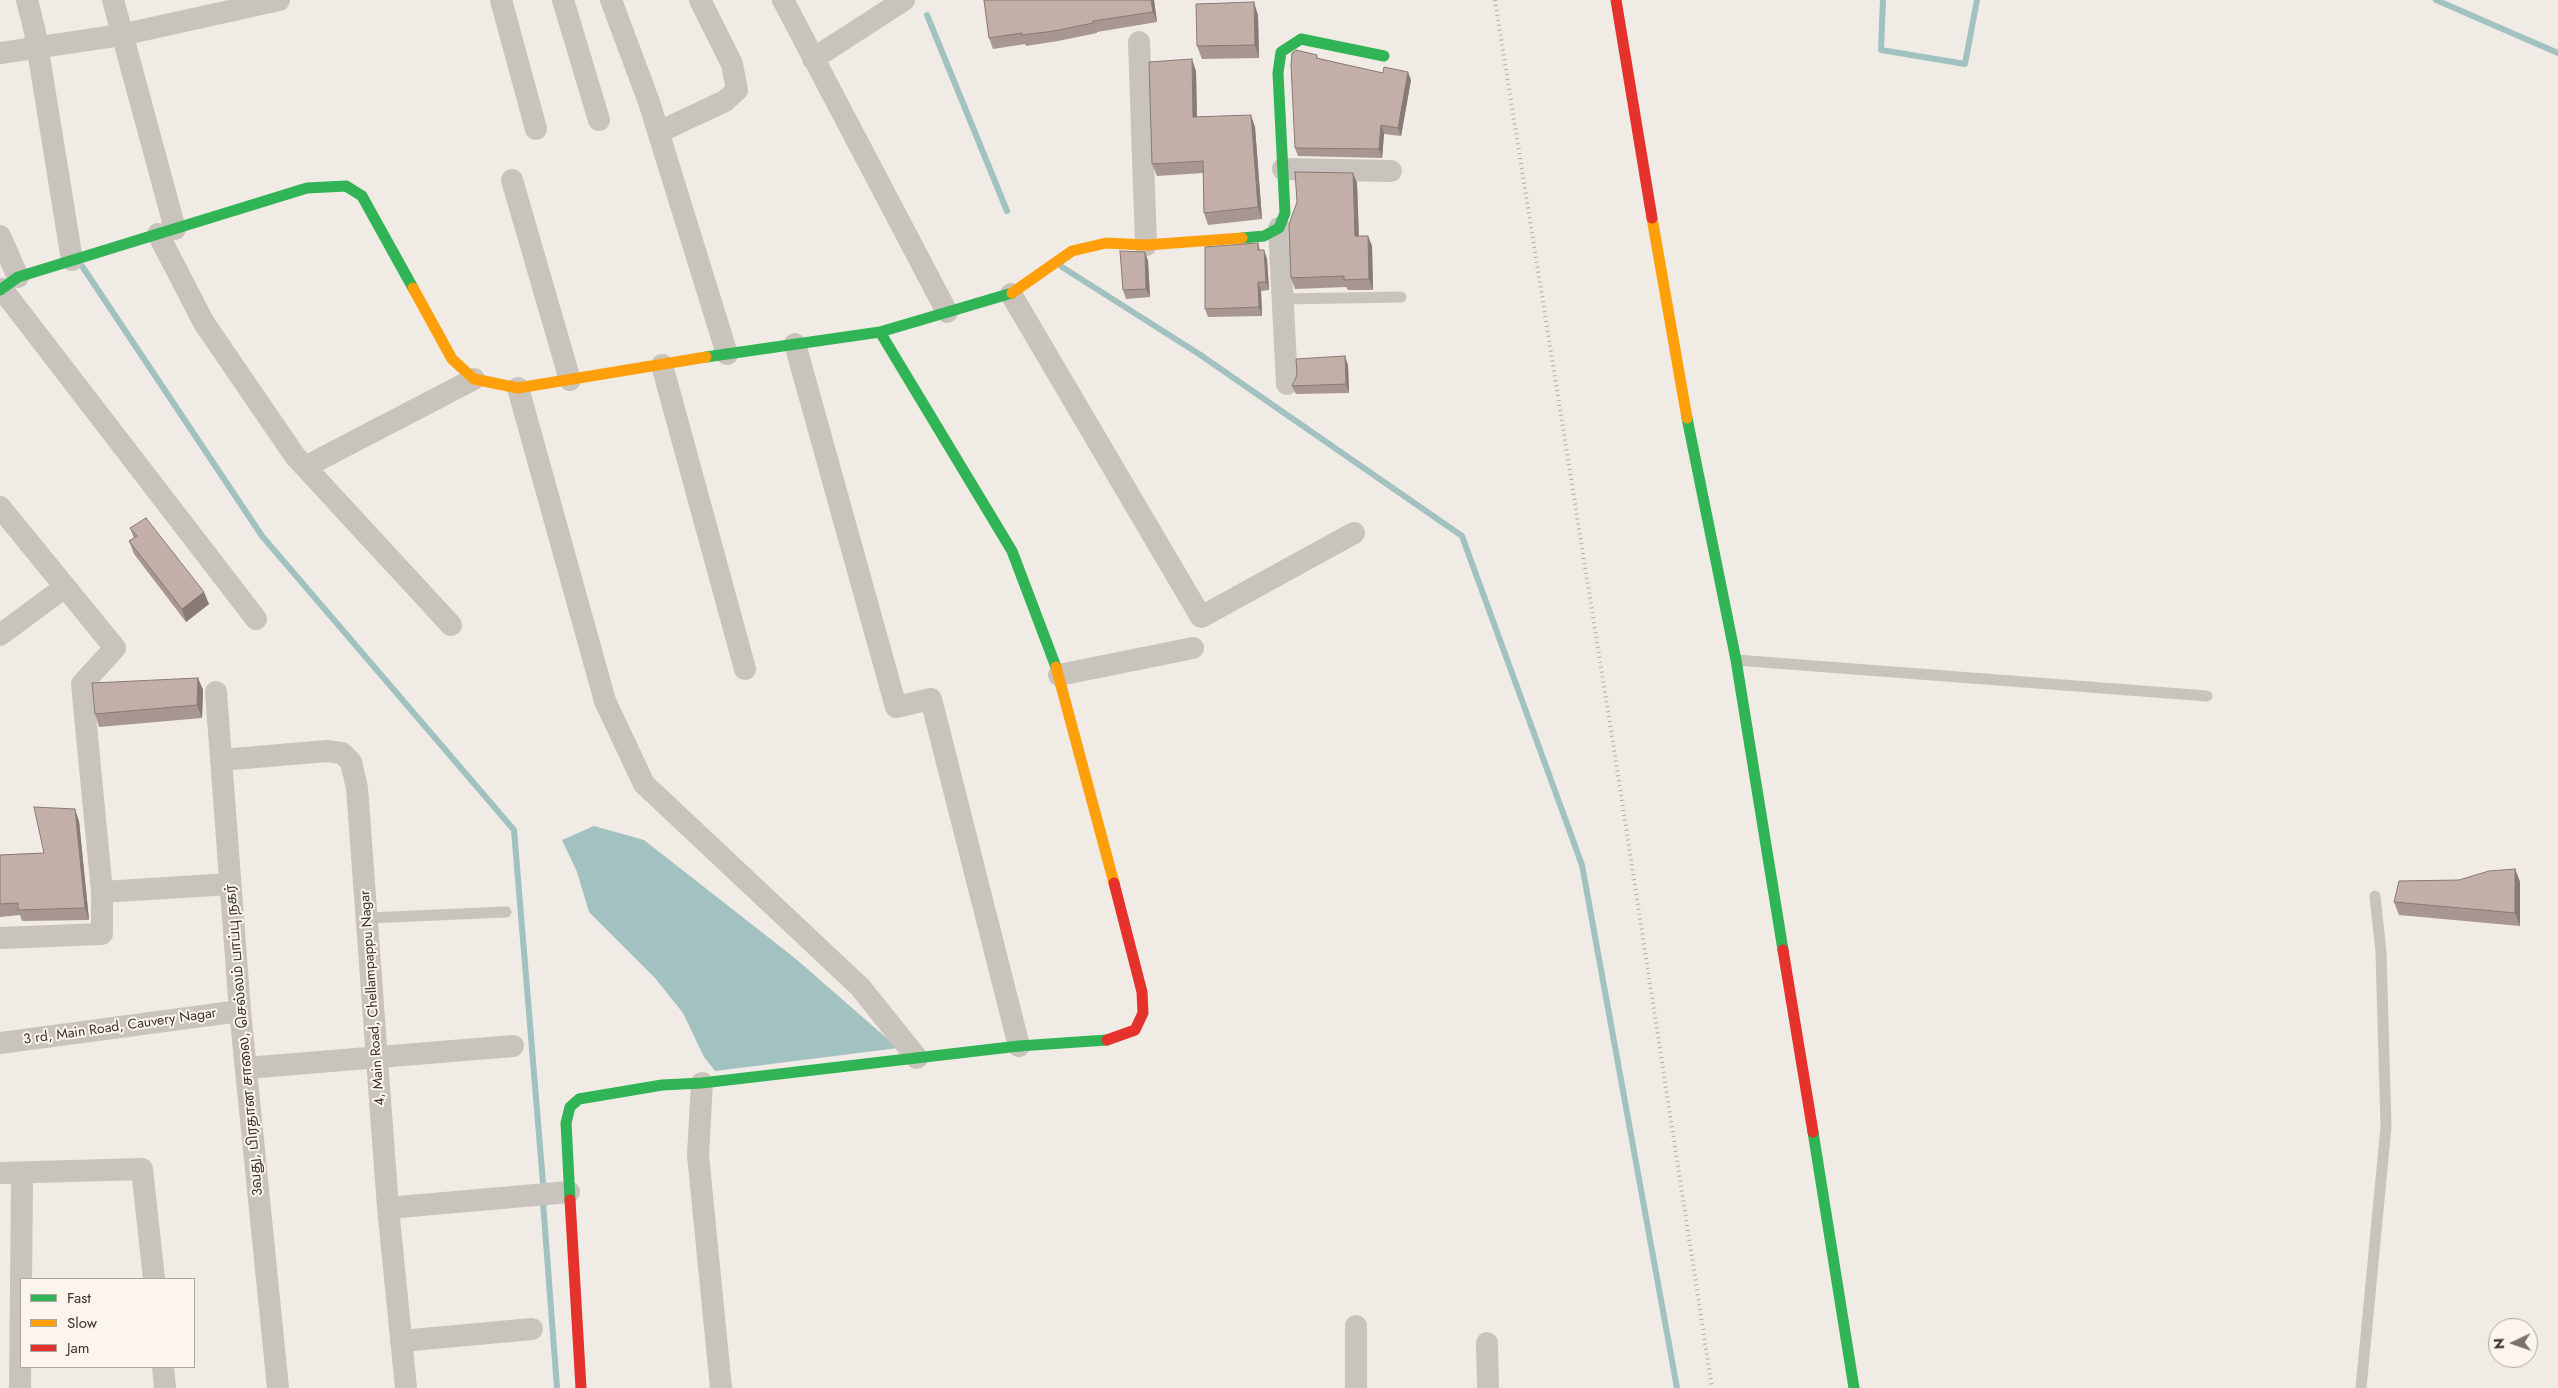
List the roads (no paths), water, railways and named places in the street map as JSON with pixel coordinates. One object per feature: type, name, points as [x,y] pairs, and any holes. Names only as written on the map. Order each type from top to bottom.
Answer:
[{"type":"street","points":[[27,0],[37,48],[72,260]]},
{"type":"street","points":[[112,0],[166,232],[204,323],[295,456],[451,625]]},
{"type":"street","points":[[502,0],[536,129]]},
{"type":"street","points":[[563,0],[599,120]]},
{"type":"street","points":[[611,0],[633,56],[659,132],[727,354]]},
{"type":"street","points":[[659,132],[725,101],[737,90],[732,64],[700,0]]},
{"type":"street","points":[[783,0],[947,312]]},
{"type":"street","points":[[813,59],[904,0]]},
{"type":"street","points":[[1616,0],[1679,380],[1736,660],[1854,1388]]},
{"type":"street","points":[[0,53],[121,36],[274,1]]},
{"type":"street","points":[[1287,384],[1279,228],[1285,214],[1278,73],[1281,52],[1301,39],[1384,56]]},
{"type":"street","points":[[1139,42],[1146,245]]},
{"type":"street","points":[[1283,169],[1390,171]]},
{"type":"street","points":[[512,180],[570,380]]},
{"type":"street","points":[[7,285],[72,260],[306,188],[346,186],[362,196],[452,359],[474,379],[518,388],[727,354],[880,332],[1010,294],[1072,251],[1106,243],[1146,245],[1264,236],[1279,228]]},
{"type":"street","points":[[0,236],[7,285],[256,619]]},
{"type":"street","points":[[1010,294],[1201,616],[1354,533]]},
{"type":"street","points":[[581,1388],[566,1123],[570,1107],[579,1098],[662,1085],[702,1083],[1019,1046],[1111,1040],[1135,1030],[1143,1013],[1142,992],[1059,675],[1012,551],[880,332]]},
{"type":"street","points":[[795,344],[896,707],[931,699],[1019,1046]]},
{"type":"street","points":[[662,365],[744,669]]},
{"type":"street","points":[[305,467],[474,379]]},
{"type":"street","points":[[518,388],[605,701],[644,784],[860,987],[917,1058]]},
{"type":"street","points":[[0,507],[115,648],[82,684],[102,892],[102,934],[0,938]]},
{"type":"street","points":[[0,635],[65,587]]},
{"type":"street","points":[[1059,675],[1193,648]]},
{"type":"street","name":"3வது, பிரதான சாலை, செல்லம் பாப்பு நகர்","points":[[216,692],[240,1011],[278,1388]]},
{"type":"street","name":"4, Main Road, Chellampappu Nagar","points":[[221,760],[327,751],[342,753],[351,762],[357,788],[388,1208],[406,1388]]},
{"type":"street","points":[[102,892],[230,884]]},
{"type":"street","name":"3 rd, Main Road, Cauvery Nagar","points":[[0,1042],[240,1011]]},
{"type":"street","points":[[246,1068],[513,1046]]},
{"type":"street","points":[[702,1083],[698,1155],[721,1388]]},
{"type":"street","points":[[0,1173],[142,1169],[154,1278]]},
{"type":"street","points":[[21,1278],[22,1184]]},
{"type":"street","points":[[388,1208],[569,1192]]},
{"type":"street","points":[[1356,1326],[1356,1388]]},
{"type":"street","points":[[401,1341],[532,1329]]},
{"type":"street","points":[[1487,1343],[1488,1388]]},
{"type":"street","points":[[20,1368],[20,1388]]},
{"type":"street","points":[[163,1368],[165,1388]]},
{"type":"lane","points":[[1283,299],[1401,297]]},
{"type":"lane","points":[[1736,660],[2207,696]]},
{"type":"lane","points":[[2361,1388],[2386,1127],[2381,952],[2375,896]]},
{"type":"lane","points":[[367,918],[506,912]]},
{"type":"water","points":[[594,826],[644,840],[796,959],[898,1048],[715,1071],[704,1057],[683,1013],[655,978],[589,912],[577,872],[562,840]]},
{"type":"waterway","points":[[1883,0],[1881,50],[1965,64],[1977,0]]},
{"type":"waterway","points":[[2436,0],[2558,53]]},
{"type":"waterway","points":[[927,15],[1007,211]]},
{"type":"waterway","points":[[82,266],[262,536],[514,830],[543,1183]]},
{"type":"waterway","points":[[1062,267],[1199,354],[1462,536],[1582,865],[1677,1388]]},
{"type":"waterway","points":[[543,1202],[557,1388]]},
{"type":"railway","points":[[1495,0],[1614,749],[1712,1388]]}]
